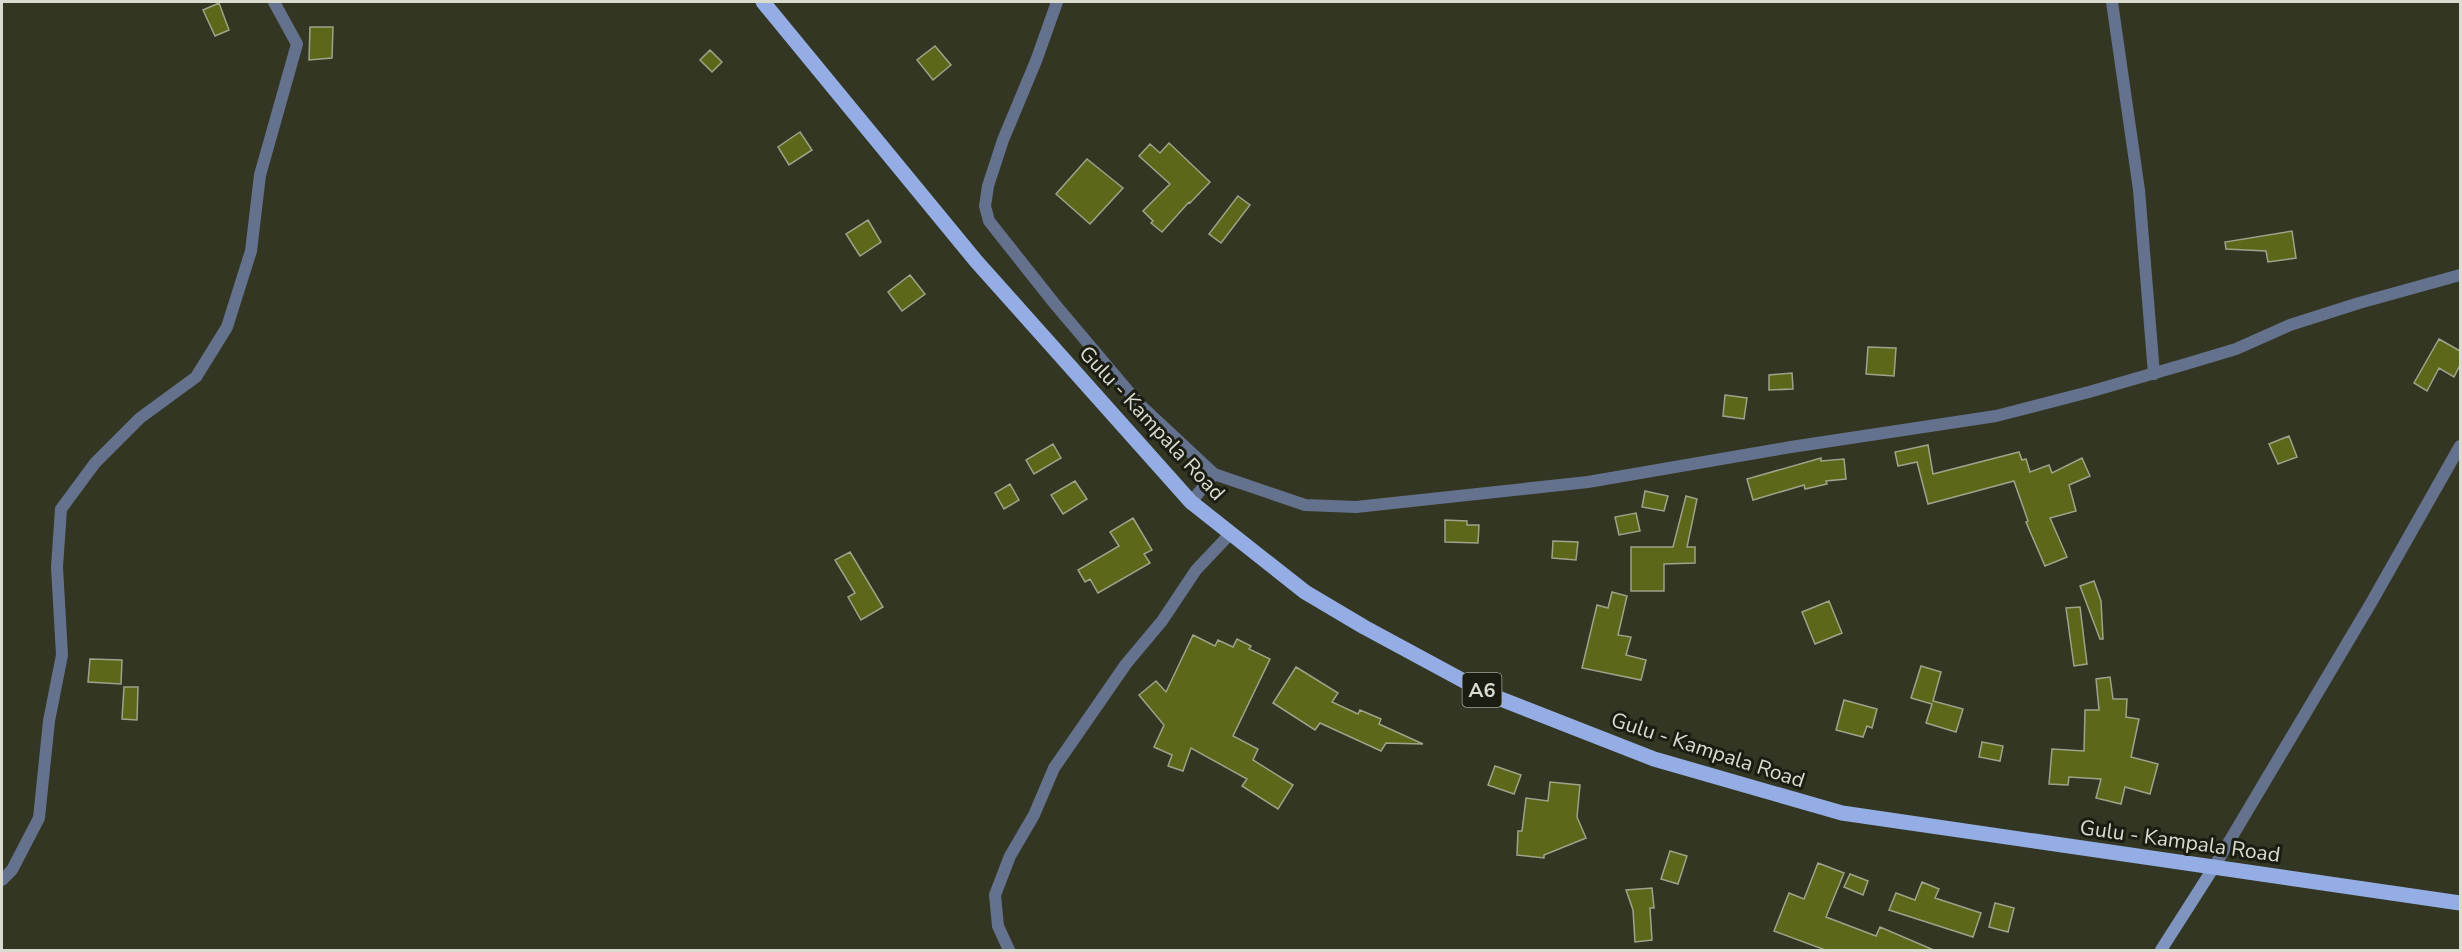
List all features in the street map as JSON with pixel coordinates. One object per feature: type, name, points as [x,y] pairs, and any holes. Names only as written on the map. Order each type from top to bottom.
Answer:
[{"type":"main road","name":"Gulu - Kampala Road","points":[[763,2],[976,261],[1191,502],[1305,592],[1364,627],[1488,694],[1654,759],[1842,813],[2460,903]]},
{"type":"street","points":[[2,880],[12,870],[39,818],[49,721],[62,655],[57,567],[61,509],[95,463],[133,425],[196,376],[227,327],[250,251],[260,176],[297,44],[274,2]]},
{"type":"street","points":[[1057,2],[1036,61],[1003,140],[988,186],[984,206],[989,221],[1140,405],[1214,474],[1305,505],[1356,507],[1588,482],[1791,447],[1996,416],[2154,374],[2236,349],[2290,325],[2460,275]]},
{"type":"street","points":[[2112,2],[2139,190],[2154,374]]},
{"type":"street","points":[[2161,951],[2214,867],[2371,603],[2460,446]]},
{"type":"street","points":[[1191,502],[1214,474]]},
{"type":"street","points":[[1009,951],[998,926],[995,895],[1010,856],[1034,815],[1054,768],[1126,664],[1162,621],[1196,570],[1231,533]]},
{"type":"building","points":[[219,3],[229,30],[215,36],[203,10]]},
{"type":"building","points":[[310,27],[333,27],[332,58],[309,60]]},
{"type":"building","points":[[935,46],[951,65],[933,80],[917,60]]},
{"type":"building","points":[[710,50],[722,62],[712,72],[700,60]]},
{"type":"building","points":[[800,132],[812,150],[789,165],[778,147]]},
{"type":"building","points":[[1169,143],[1210,182],[1162,232],[1151,223],[1153,221],[1143,211],[1170,184],[1139,156],[1150,144],[1160,153]]},
{"type":"building","points":[[1087,159],[1123,188],[1090,224],[1056,194]]},
{"type":"building","points":[[1238,196],[1250,205],[1221,243],[1209,234]]},
{"type":"building","points":[[868,220],[881,242],[860,256],[846,234]]},
{"type":"building","points":[[2292,231],[2296,258],[2268,262],[2266,251],[2226,249],[2225,242]]},
{"type":"building","points":[[910,275],[925,294],[902,311],[888,292]]},
{"type":"building","points":[[2439,339],[2460,351],[2460,365],[2454,377],[2439,368],[2427,391],[2414,383]]},
{"type":"building","points":[[1868,347],[1896,348],[1894,376],[1866,374]]},
{"type":"building","points":[[1792,373],[1793,389],[1769,390],[1769,375]]},
{"type":"building","points":[[1725,395],[1747,398],[1744,419],[1723,416]]},
{"type":"building","points":[[2289,436],[2297,457],[2278,464],[2269,444]]},
{"type":"building","points":[[1053,444],[1061,458],[1034,474],[1026,460]]},
{"type":"building","points":[[1928,445],[1933,474],[2019,452],[2022,460],[2026,459],[2030,472],[2049,465],[2052,473],[2082,458],[2090,476],[2069,485],[2076,511],[2050,518],[2067,557],[2045,566],[2026,522],[2028,521],[2014,481],[1928,504],[1917,462],[1898,466],[1895,452]]},
{"type":"building","points":[[1821,458],[1821,461],[1844,459],[1846,479],[1826,481],[1827,484],[1805,489],[1804,485],[1753,500],[1747,479]]},
{"type":"building","points":[[1075,481],[1087,499],[1063,514],[1051,495]]},
{"type":"building","points":[[1010,484],[1019,500],[1004,509],[995,493]]},
{"type":"building","points":[[1645,491],[1668,496],[1664,511],[1642,507]]},
{"type":"building","points":[[1686,496],[1697,499],[1687,547],[1695,547],[1695,563],[1664,564],[1664,591],[1631,591],[1631,547],[1673,547]]},
{"type":"building","points":[[1636,513],[1640,531],[1619,535],[1615,517]]},
{"type":"building","points":[[1133,518],[1152,550],[1144,554],[1150,563],[1098,593],[1090,579],[1085,582],[1078,570],[1119,546],[1110,532]]},
{"type":"building","points":[[1445,520],[1467,521],[1467,525],[1479,525],[1478,543],[1445,542]]},
{"type":"building","points":[[1553,541],[1578,542],[1576,560],[1552,558]]},
{"type":"building","points":[[850,552],[883,607],[861,620],[848,597],[855,593],[835,560]]},
{"type":"building","points":[[2094,581],[2101,601],[2103,639],[2100,639],[2080,586]]},
{"type":"building","points":[[1612,592],[1627,596],[1618,635],[1631,637],[1626,655],[1646,660],[1641,680],[1582,668],[1597,605],[1608,608]]},
{"type":"building","points":[[1829,601],[1842,633],[1815,644],[1802,612]]},
{"type":"building","points":[[2080,607],[2087,664],[2074,666],[2066,608]]},
{"type":"building","points":[[1193,635],[1215,646],[1218,640],[1233,647],[1237,639],[1251,646],[1249,649],[1270,659],[1233,736],[1258,749],[1253,760],[1293,785],[1278,809],[1242,786],[1247,779],[1191,748],[1183,771],[1168,766],[1172,755],[1154,747],[1164,725],[1139,695],[1156,681],[1166,692]]},
{"type":"building","points":[[90,659],[122,660],[121,684],[88,682]]},
{"type":"building","points":[[1921,666],[1941,672],[1933,701],[1963,709],[1956,732],[1926,723],[1932,704],[1911,698]]},
{"type":"building","points":[[1296,667],[1338,693],[1332,702],[1358,714],[1360,710],[1381,719],[1379,724],[1423,744],[1386,743],[1381,751],[1320,723],[1315,730],[1273,703]]},
{"type":"building","points":[[2110,677],[2113,699],[2127,699],[2126,717],[2139,719],[2131,757],[2158,764],[2150,794],[2125,787],[2121,804],[2096,798],[2101,779],[2069,777],[2068,785],[2049,784],[2052,749],[2084,751],[2085,710],[2099,710],[2096,679]]},
{"type":"building","points":[[124,687],[138,687],[137,720],[122,719]]},
{"type":"building","points":[[1844,700],[1877,709],[1872,728],[1867,726],[1863,737],[1836,730]]},
{"type":"building","points":[[1982,742],[2003,746],[2000,761],[1979,757]]},
{"type":"building","points":[[1495,766],[1521,775],[1514,794],[1488,785]]},
{"type":"building","points":[[1550,782],[1580,785],[1577,817],[1586,838],[1544,855],[1544,858],[1517,855],[1518,831],[1522,831],[1526,798],[1548,801]]},
{"type":"building","points":[[1670,851],[1687,856],[1678,884],[1661,879]]},
{"type":"building","points":[[1818,863],[1844,873],[1826,917],[1876,936],[1880,927],[1936,951],[1828,951],[1774,931],[1789,893],[1804,899]]},
{"type":"building","points":[[1850,874],[1868,881],[1863,895],[1844,887]]},
{"type":"building","points":[[1922,882],[1939,889],[1935,898],[1981,913],[1973,937],[1889,910],[1896,893],[1915,900]]},
{"type":"building","points":[[1652,888],[1654,908],[1650,908],[1652,940],[1635,942],[1633,910],[1626,890]]},
{"type":"building","points":[[1995,903],[2014,908],[2008,932],[1989,927]]}]
